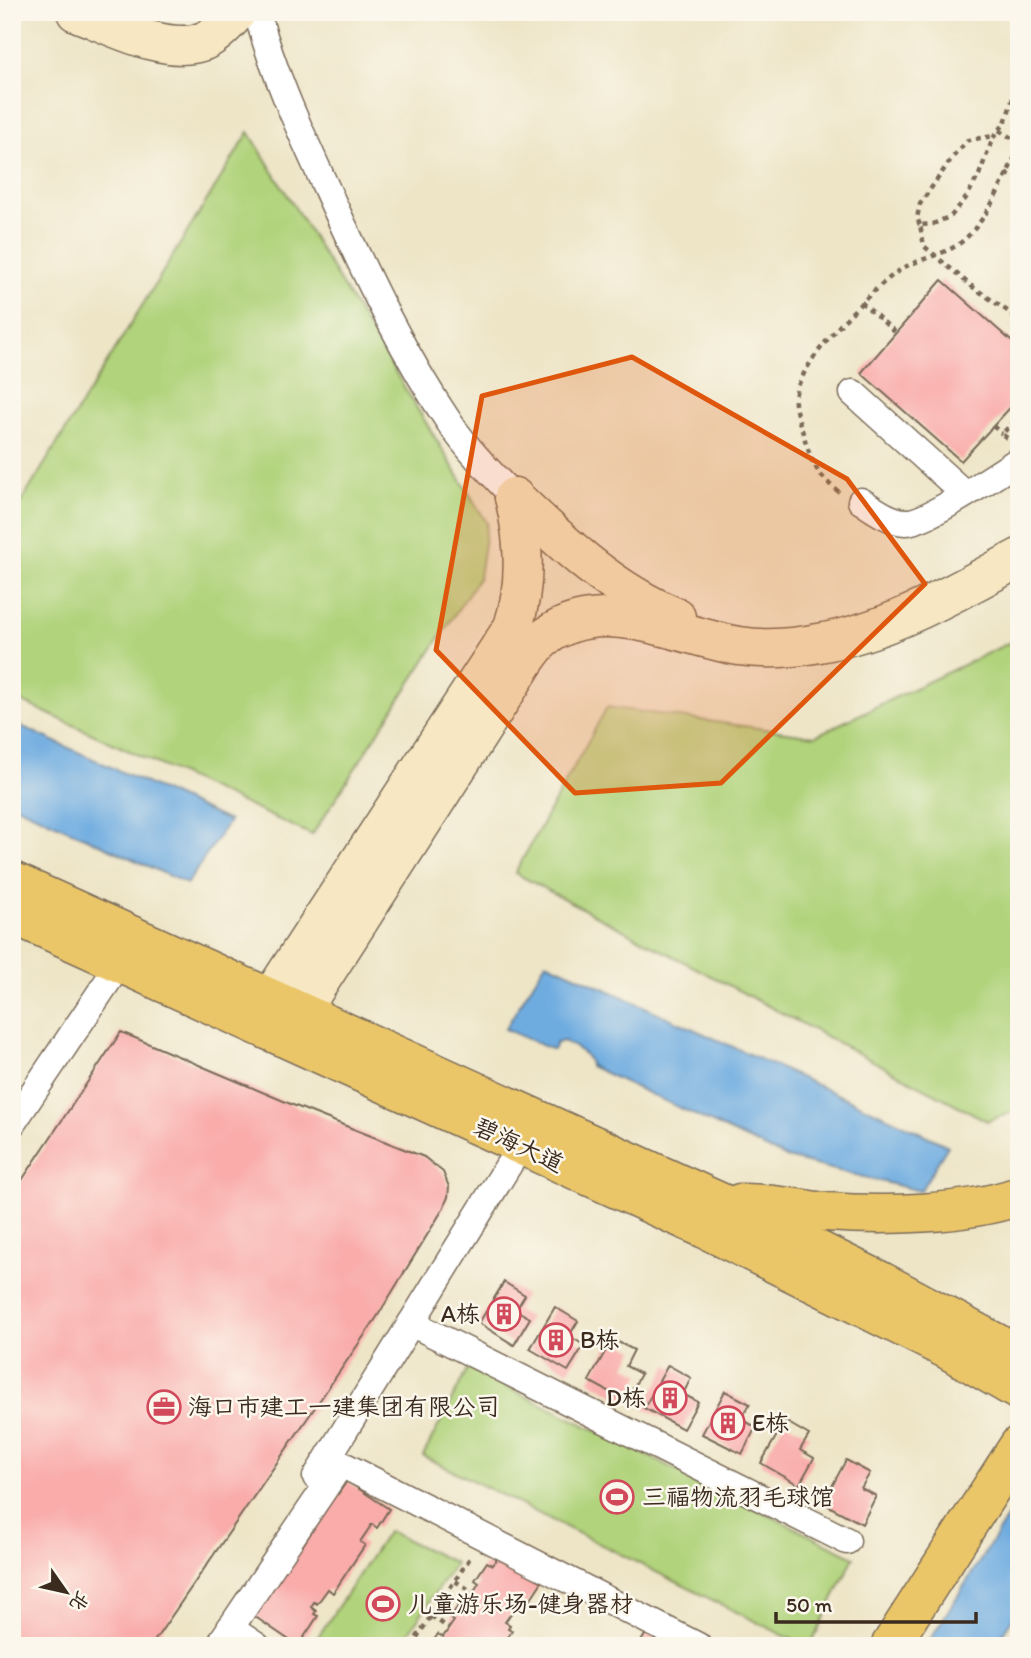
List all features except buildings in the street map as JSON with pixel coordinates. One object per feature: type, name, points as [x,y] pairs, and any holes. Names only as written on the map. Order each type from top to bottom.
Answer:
[{"type":"main road","name":"碧海大道","points":[[12,881],[521,1145],[705,1229],[825,1288],[948,1350],[1019,1391]]},
{"type":"main road","name":"碧海大道","points":[[12,914],[120,963],[278,1017],[723,1204],[881,1281],[1019,1355]]},
{"type":"main road","points":[[723,1204],[758,1203],[858,1213],[932,1211],[972,1207],[1019,1196]]},
{"type":"main road","points":[[890,1646],[1019,1445]]},
{"type":"street","points":[[76,12],[128,32],[177,46],[206,40],[237,12]]},
{"type":"street","points":[[107,12],[177,36],[189,35],[205,27],[221,12]]},
{"type":"street","points":[[257,12],[286,100],[360,264],[422,377],[452,425],[481,462],[561,542],[600,573],[654,608],[719,628],[761,633],[854,621],[946,583],[1019,543]]},
{"type":"street","points":[[853,393],[965,494]]},
{"type":"street","points":[[861,501],[895,521],[908,523],[965,494],[1015,451]]},
{"type":"street","points":[[278,1017],[513,627],[520,607],[523,571],[523,544],[514,497]]},
{"type":"street","points":[[278,1017],[540,643],[563,627],[582,620],[617,617],[701,639],[742,646],[781,648],[820,643],[902,617],[953,594],[1019,558]]},
{"type":"street","points":[[12,1124],[120,963]]},
{"type":"street","points":[[227,1634],[411,1323],[521,1145]]},
{"type":"street","points":[[411,1323],[847,1542]]},
{"type":"street","points":[[227,1634],[341,1464],[698,1646]]},
{"type":"street","points":[[227,1634],[257,1646]]},
{"type":"path","points":[[920,225],[933,224],[951,216],[958,207],[979,175],[995,136],[1005,123],[1019,79]]},
{"type":"path","points":[[999,130],[1019,143]]},
{"type":"path","points":[[995,136],[968,140],[920,204],[917,218],[924,246],[970,285],[1019,318]]},
{"type":"path","points":[[861,501],[839,491],[824,480],[813,464],[794,402],[800,381],[836,330],[862,302],[899,270],[921,258],[945,253],[978,225],[1019,149]]},
{"type":"path","points":[[1006,174],[1018,179]]},
{"type":"path","points":[[862,302],[896,333]]},
{"type":"path","points":[[1002,434],[1019,416]]},
{"type":"path","points":[[993,426],[1015,451]]},
{"type":"path","points":[[411,1646],[485,1537]]},
{"type":"path","points":[[455,1581],[473,1592]]},
{"type":"path","points":[[431,1616],[449,1628]]},
{"type":"highlighted area","points":[[632,357],[847,479],[925,584],[721,783],[575,793],[436,650],[482,396]]},
{"type":"green space","points":[[249,132],[487,523],[479,577],[312,835],[12,697],[12,517]]},
{"type":"green space","points":[[1019,638],[1019,1110],[987,1121],[515,873],[607,707],[815,736]]},
{"type":"green space","name":"三福物流羽毛球馆","points":[[468,1368],[854,1557],[810,1646],[805,1646],[423,1456]]},
{"type":"green space","name":"儿童游乐场-健身器材","points":[[388,1531],[455,1563],[400,1646],[312,1646]]},
{"type":"water","points":[[12,722],[229,821],[187,884],[12,804]]},
{"type":"water","points":[[546,962],[948,1146],[920,1191],[787,1158],[590,1066],[584,1054],[564,1041],[556,1043],[553,1050],[505,1029]]},
{"type":"water","points":[[1019,1499],[1019,1608],[995,1646],[926,1646]]},
{"type":"place","name":"A栋","points":[[504,1314]]},
{"type":"place","name":"B栋","points":[[556,1340]]},
{"type":"place","name":"D栋","points":[[670,1398]]},
{"type":"place","name":"海口市建工一建集团有限公司","points":[[164,1407]]},
{"type":"place","name":"E栋","points":[[728,1423]]},
{"type":"place","name":"三福物流羽毛球馆","points":[[617,1497]]},
{"type":"place","name":"儿童游乐场-健身器材","points":[[383,1604]]}]
